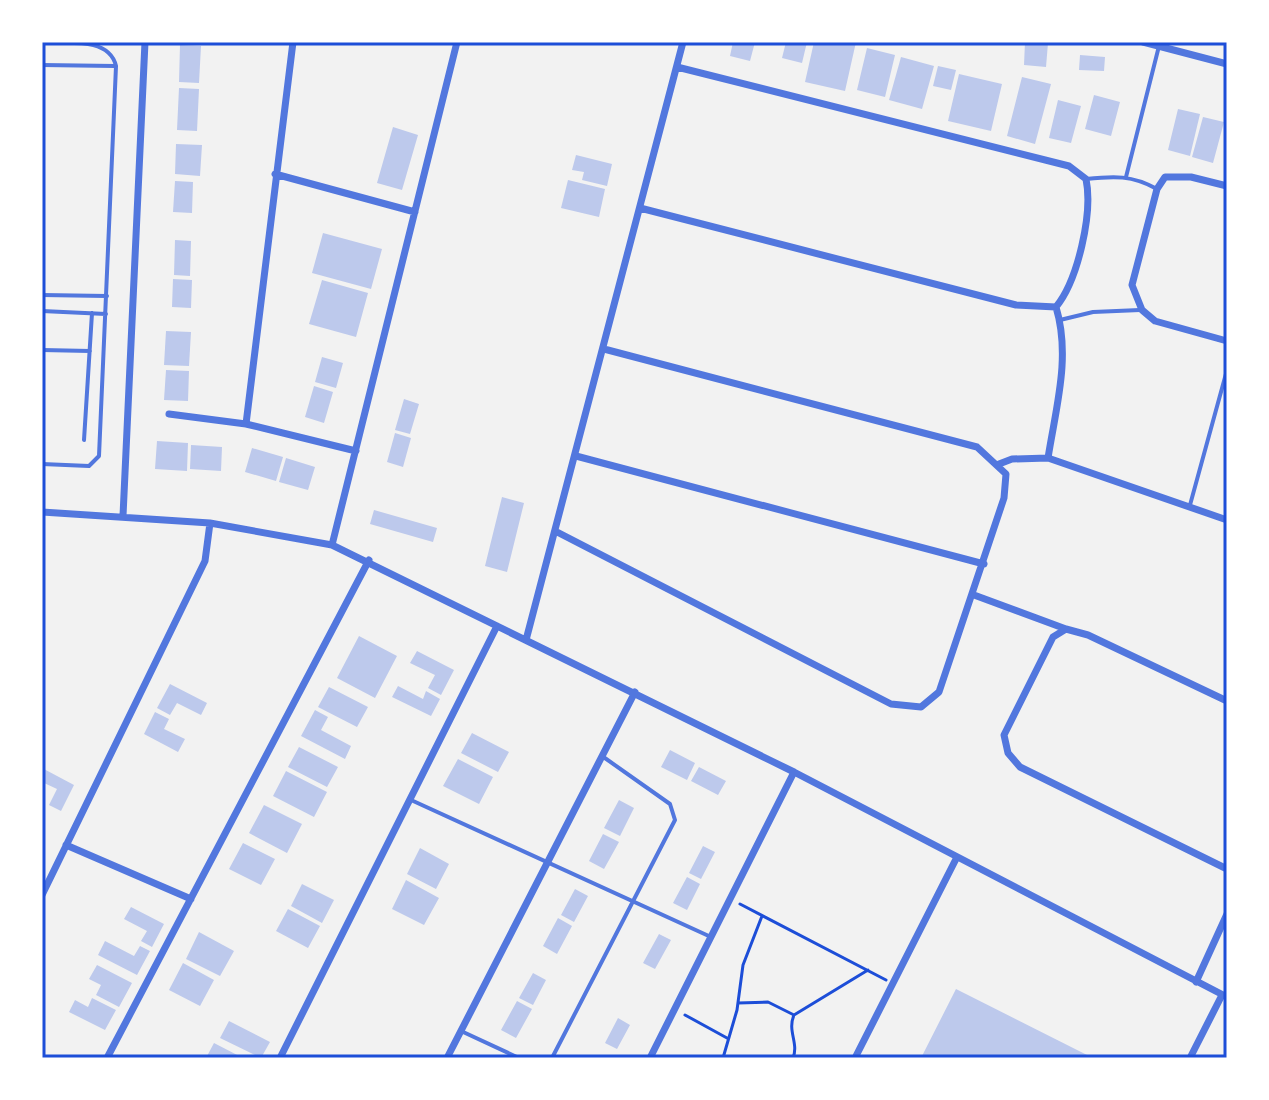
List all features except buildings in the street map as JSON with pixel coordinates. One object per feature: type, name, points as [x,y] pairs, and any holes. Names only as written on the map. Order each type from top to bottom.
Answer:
[{"type":"street","points":[[123,516],[145,42]]},
{"type":"street","points":[[246,424],[293,42]]},
{"type":"street","points":[[332,545],[457,42]]},
{"type":"street","points":[[526,640],[557,532],[683,42]]},
{"type":"street","points":[[1143,42],[1227,64]]},
{"type":"street","points":[[677,67],[1069,166],[1086,179],[1091,200],[1069,291],[1056,307]]},
{"type":"street","points":[[275,174],[415,212]]},
{"type":"street","points":[[1227,186],[1191,177],[1165,177],[1157,189],[1132,285],[1142,310],[1155,321],[1227,341]]},
{"type":"street","points":[[640,208],[1016,305],[1056,307]]},
{"type":"street","points":[[1048,458],[1064,360],[1056,307]]},
{"type":"street","points":[[557,532],[891,704],[921,707],[939,692],[1004,498],[1006,474],[999,464],[977,447],[604,349]]},
{"type":"street","points":[[169,414],[246,424],[356,451]]},
{"type":"street","points":[[576,456],[984,564]]},
{"type":"street","points":[[999,464],[1012,459],[1048,458],[1227,520]]},
{"type":"street","points":[[42,512],[210,523],[332,545],[369,560],[794,772],[1225,996],[1190,1058]]},
{"type":"street","points":[[42,895],[205,561],[210,523]]},
{"type":"street","points":[[107,1058],[369,560]]},
{"type":"street","points":[[974,595],[1088,635],[1227,701]]},
{"type":"street","points":[[280,1058],[497,626]]},
{"type":"street","points":[[1066,629],[1053,637],[1004,735],[1008,753],[1020,767],[1227,869]]},
{"type":"street","points":[[447,1058],[635,692]]},
{"type":"street","points":[[650,1058],[794,772]]},
{"type":"street","points":[[66,845],[191,899]]},
{"type":"street","points":[[855,1058],[957,857]]},
{"type":"street","points":[[1196,982],[1227,914]]},
{"type":"lane","points":[[42,43],[100,46],[111,53],[116,66],[98,460],[89,466],[42,464]]},
{"type":"lane","points":[[1126,177],[1159,46]]},
{"type":"lane","points":[[42,65],[116,66]]},
{"type":"lane","points":[[1086,179],[1126,177],[1157,189]]},
{"type":"lane","points":[[42,295],[107,296]]},
{"type":"lane","points":[[1060,320],[1093,312],[1142,310]]},
{"type":"lane","points":[[42,311],[106,314]]},
{"type":"lane","points":[[84,440],[92,313]]},
{"type":"lane","points":[[42,350],[90,351]]},
{"type":"lane","points":[[1190,505],[1227,370]]},
{"type":"lane","points":[[552,1058],[675,820],[670,804],[602,756]]},
{"type":"lane","points":[[411,800],[711,937]]},
{"type":"lane","points":[[461,1031],[519,1058]]},
{"type":"path","points":[[730,899],[893,983]]},
{"type":"path","points":[[723,1058],[738,1003],[743,965],[762,916]]},
{"type":"path","points":[[793,1058],[796,1047],[790,1031],[794,1015],[868,970]]},
{"type":"path","points":[[738,1003],[768,1002],[794,1015]]},
{"type":"path","points":[[674,1009],[727,1038]]}]
